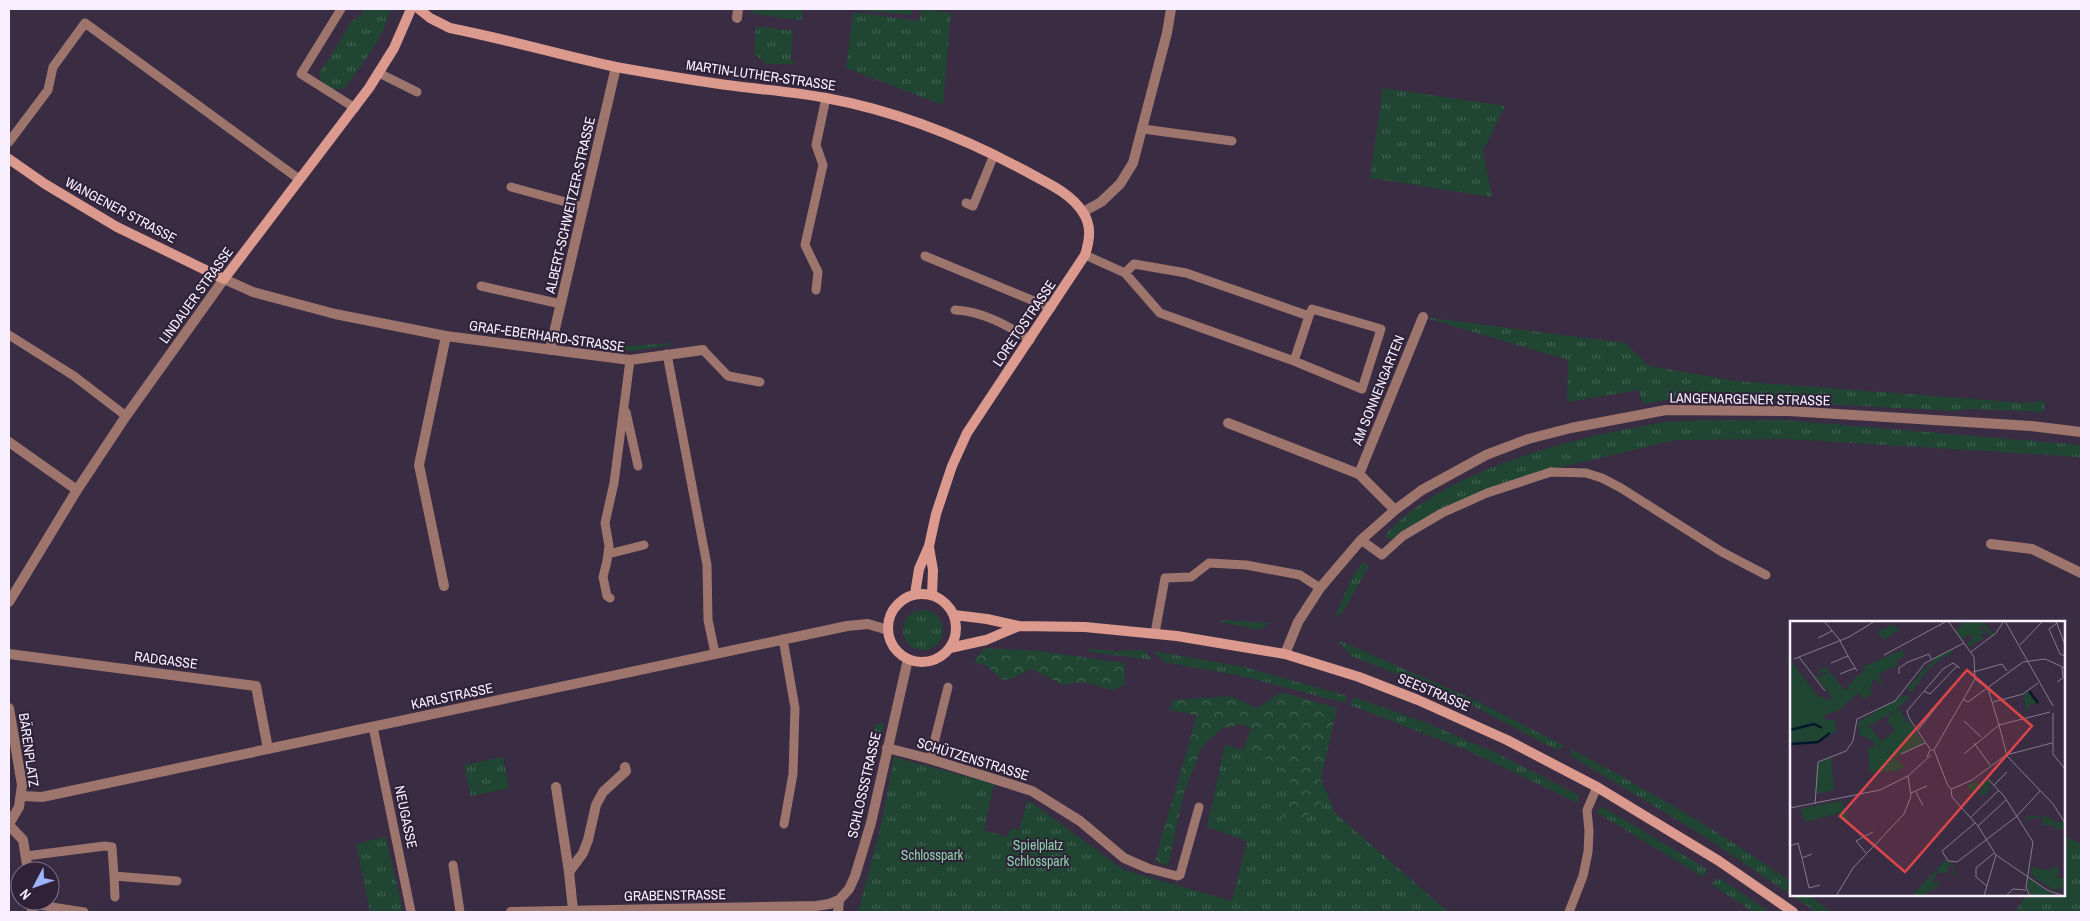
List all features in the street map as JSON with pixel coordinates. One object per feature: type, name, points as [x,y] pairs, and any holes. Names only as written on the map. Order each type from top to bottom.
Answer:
[{"type":"main road","name":"LINDAUER STRASSE","points":[[224,278],[380,73],[394,48],[410,9]]},
{"type":"main road","name":"MARTIN-LUTHER-STRASSE","points":[[419,9],[430,18],[450,28],[616,66],[735,86],[826,98],[910,121],[994,155],[1064,193],[1083,212]]},
{"type":"main road","name":"WANGENER STRASSE","points":[[9,159],[45,184],[117,227],[224,278]]},
{"type":"main road","name":"LORETOSTRASSE","points":[[915,594],[919,569],[929,546],[936,514],[952,466],[967,433],[1052,308],[1085,255],[1089,241],[1089,228],[1083,212]]},
{"type":"main road","name":"LORETOSTRASSE","points":[[929,546],[933,570],[932,595]]},
{"type":"main road","points":[[915,594],[932,595],[949,606],[954,615],[956,633],[950,648],[945,654],[931,661],[916,662],[908,660],[894,648],[888,630],[889,618],[895,607],[904,599],[915,594]]},
{"type":"main road","name":"SEESTRASSE","points":[[954,615],[987,619],[1019,626],[1085,627],[1155,633],[1285,654],[1360,677],[1418,700],[1507,740],[1597,788],[1719,861],[1793,912]]},
{"type":"main road","name":"SEESTRASSE","points":[[950,648],[986,640],[1019,626]]},
{"type":"street","points":[[1083,212],[1101,202],[1126,177],[1133,163],[1167,33],[1171,9]]},
{"type":"street","name":"ALBERT-SCHWEITZER-STRASSE","points":[[550,350],[616,66]]},
{"type":"street","name":"GRAF-EBERHARD-STRASSE","points":[[224,278],[253,292],[335,314],[446,336],[630,360],[703,350]]},
{"type":"street","name":"LINDAUER STRASSE","points":[[9,602],[77,490],[126,416],[224,278]]},
{"type":"street","name":"AM SONNENGARTEN","points":[[1359,474],[1423,317]]},
{"type":"street","points":[[444,586],[420,465],[446,336]]},
{"type":"street","name":"LANGENARGENER STRASSE","points":[[1285,654],[1298,622],[1320,588],[1361,540],[1395,510],[1422,490],[1486,455],[1528,439],[1571,428],[1666,410],[1789,411],[2031,426],[2081,432]]},
{"type":"street","points":[[1228,424],[1359,474],[1395,510]]},
{"type":"street","points":[[9,442],[77,490]]},
{"type":"street","points":[[1991,544],[2032,549],[2081,572]]},
{"type":"street","name":"KARLSTRASSE","points":[[22,796],[42,797],[783,639],[868,624],[888,630]]},
{"type":"street","name":"RADGASSE","points":[[9,654],[256,686],[268,749]]},
{"type":"street","name":"SCHLOSSSTRASSE","points":[[839,900],[849,889],[855,876],[871,823],[908,660]]},
{"type":"street","name":"BÄRENPLATZ","points":[[9,708],[20,768],[22,796]]},
{"type":"street","name":"SCHÜTZENSTRASSE","points":[[887,748],[930,759],[1032,791],[1080,821],[1124,858],[1148,868]]},
{"type":"street","points":[[569,872],[583,853],[596,805],[603,792],[626,771],[625,767]]},
{"type":"street","points":[[556,787],[573,910]]},
{"type":"street","points":[[22,796],[19,807],[9,825],[23,840],[27,861]]},
{"type":"street","points":[[838,912],[839,900]]},
{"type":"street","name":"GRABENSTRASSE","points":[[511,912],[721,910],[816,906],[839,900]]},
{"type":"lane","points":[[341,9],[301,74],[355,108]]},
{"type":"lane","points":[[9,142],[48,90],[53,67],[85,24],[157,74],[299,179]]},
{"type":"lane","points":[[380,73],[417,92]]},
{"type":"lane","points":[[816,290],[818,272],[805,246],[824,164],[816,145],[826,98]]},
{"type":"lane","points":[[1143,129],[1232,141]]},
{"type":"lane","points":[[966,203],[973,206],[994,155]]},
{"type":"lane","points":[[512,187],[584,207]]},
{"type":"lane","points":[[1085,255],[1125,273],[1160,312],[1294,361],[1362,389],[1381,329],[1312,309],[1294,361]]},
{"type":"lane","points":[[925,256],[1052,308]]},
{"type":"lane","points":[[1125,273],[1134,264],[1186,273],[1309,316]]},
{"type":"lane","points":[[481,286],[561,304]]},
{"type":"lane","points":[[955,310],[980,314],[1007,326],[1030,340]]},
{"type":"lane","points":[[9,335],[74,376],[126,416]]},
{"type":"lane","points":[[703,350],[728,376],[760,382]]},
{"type":"lane","points":[[667,354],[707,565],[708,620],[715,653]]},
{"type":"lane","points":[[610,598],[607,596],[603,577],[608,554],[605,523],[614,482],[630,360]]},
{"type":"lane","points":[[625,405],[638,466]]},
{"type":"lane","points":[[1361,540],[1382,555],[1403,536],[1442,513],[1487,493],[1551,472],[1586,473],[1602,478],[1620,488],[1722,552],[1766,575]]},
{"type":"lane","points":[[608,554],[644,546]]},
{"type":"lane","points":[[1155,633],[1165,578],[1191,577],[1209,563],[1246,565],[1300,575],[1320,588]]},
{"type":"lane","points":[[783,639],[796,708],[793,774],[784,824]]},
{"type":"lane","points":[[930,759],[948,687]]},
{"type":"lane","name":"NEUGASSE","points":[[373,727],[411,912]]},
{"type":"lane","points":[[1569,912],[1583,876],[1588,852],[1587,810],[1597,788]]},
{"type":"lane","points":[[1148,868],[1177,876],[1180,875],[1199,808]]},
{"type":"lane","points":[[26,856],[105,846],[112,847],[115,897]]},
{"type":"lane","points":[[454,865],[460,912]]},
{"type":"lane","points":[[114,876],[177,880]]},
{"type":"lane","points":[[60,909],[84,912]]},
{"type":"green space","points":[[364,9],[391,9],[383,31],[344,89],[332,89],[322,83],[319,73],[351,22],[363,13]]},
{"type":"green space","points":[[753,9],[803,9],[801,20],[753,14]]},
{"type":"green space","points":[[846,9],[912,9],[912,15]]},
{"type":"green space","points":[[922,9],[951,13],[943,105],[846,68],[853,12],[919,21]]},
{"type":"green space","points":[[756,26],[793,31],[791,59],[795,64],[766,64],[754,53]]},
{"type":"green space","points":[[1383,88],[1505,106],[1483,151],[1492,197],[1370,178]]},
{"type":"green space","points":[[1423,317],[1625,343],[1649,366],[1735,381],[2026,403],[2045,401],[2044,412],[1968,409],[1955,411],[1787,402],[1666,400],[1643,404],[1639,390],[1567,402],[1568,360]]},
{"type":"green space","points":[[672,343],[672,345],[632,351],[591,349],[592,344],[630,346]]},
{"type":"green space","points":[[1783,420],[2081,445],[2081,457],[1788,439],[1676,440],[1540,472],[1396,539],[1386,538],[1386,534],[1408,514],[1435,496],[1465,479],[1531,453],[1597,435],[1663,423]]},
{"type":"green space","points":[[1363,562],[1369,566],[1343,612],[1335,618],[1351,579]]},
{"type":"green space","points":[[927,610],[934,613],[940,619],[943,630],[942,638],[934,647],[927,650],[919,650],[912,647],[904,638],[903,626],[906,619],[915,611]]},
{"type":"green space","points":[[1222,620],[1270,623],[1260,630],[1220,622]]},
{"type":"green space","points":[[1338,640],[1475,700],[1564,746],[1557,750],[1458,698],[1351,656]]},
{"type":"green space","points":[[985,648],[1039,651],[1125,663],[1124,685],[1112,690],[1084,682],[1063,685],[1031,669],[1013,678],[1002,680],[987,666],[973,662]]},
{"type":"green space","points":[[1089,649],[1115,651],[1143,650],[1153,660],[1089,652]]},
{"type":"green space","points":[[1153,651],[1244,667],[1347,696],[1345,703],[1237,675],[1164,662]]},
{"type":"green space","points":[[1281,692],[1337,708],[1321,779],[1321,804],[1301,821],[1280,824],[1292,784],[1276,763],[1243,751],[1251,728],[1241,724],[1221,729],[1202,747],[1184,793],[1168,866],[1155,861],[1197,715],[1169,710],[1172,700],[1230,696],[1257,708]]},
{"type":"green space","points":[[1354,697],[1424,722],[1492,751],[1578,795],[1578,803],[1469,751],[1350,705]]},
{"type":"green space","points":[[876,724],[884,724],[876,759],[868,752]]},
{"type":"green space","name":"Schlosspark","points":[[1225,744],[1321,779],[1335,813],[1448,912],[858,912],[881,826],[894,757],[994,784],[984,830],[1008,837],[1010,828],[1019,830],[1028,800],[1124,870],[1232,901],[1247,841],[1207,827]]},
{"type":"green space","points":[[1571,749],[1628,780],[1738,846],[1790,881],[1790,894],[1702,835],[1571,756]]},
{"type":"green space","points":[[503,757],[509,788],[471,796],[464,765]]},
{"type":"green space","points":[[911,778],[976,795],[973,804],[909,787]]},
{"type":"green space","points":[[1603,807],[1708,870],[1703,877],[1596,812]]},
{"type":"green space","points":[[2065,836],[2081,844],[2081,912],[2016,912],[2025,896],[2065,896]]},
{"type":"green space","points":[[386,837],[403,912],[370,912],[356,844]]},
{"type":"green space","points":[[1719,878],[1770,912],[1753,912],[1711,884]]},
{"type":"green space","points":[[1792,896],[1810,896],[1831,912],[1816,912]]},
{"type":"park label","name":"Spielplatz Schlosspark","points":[[1038,854]]}]
